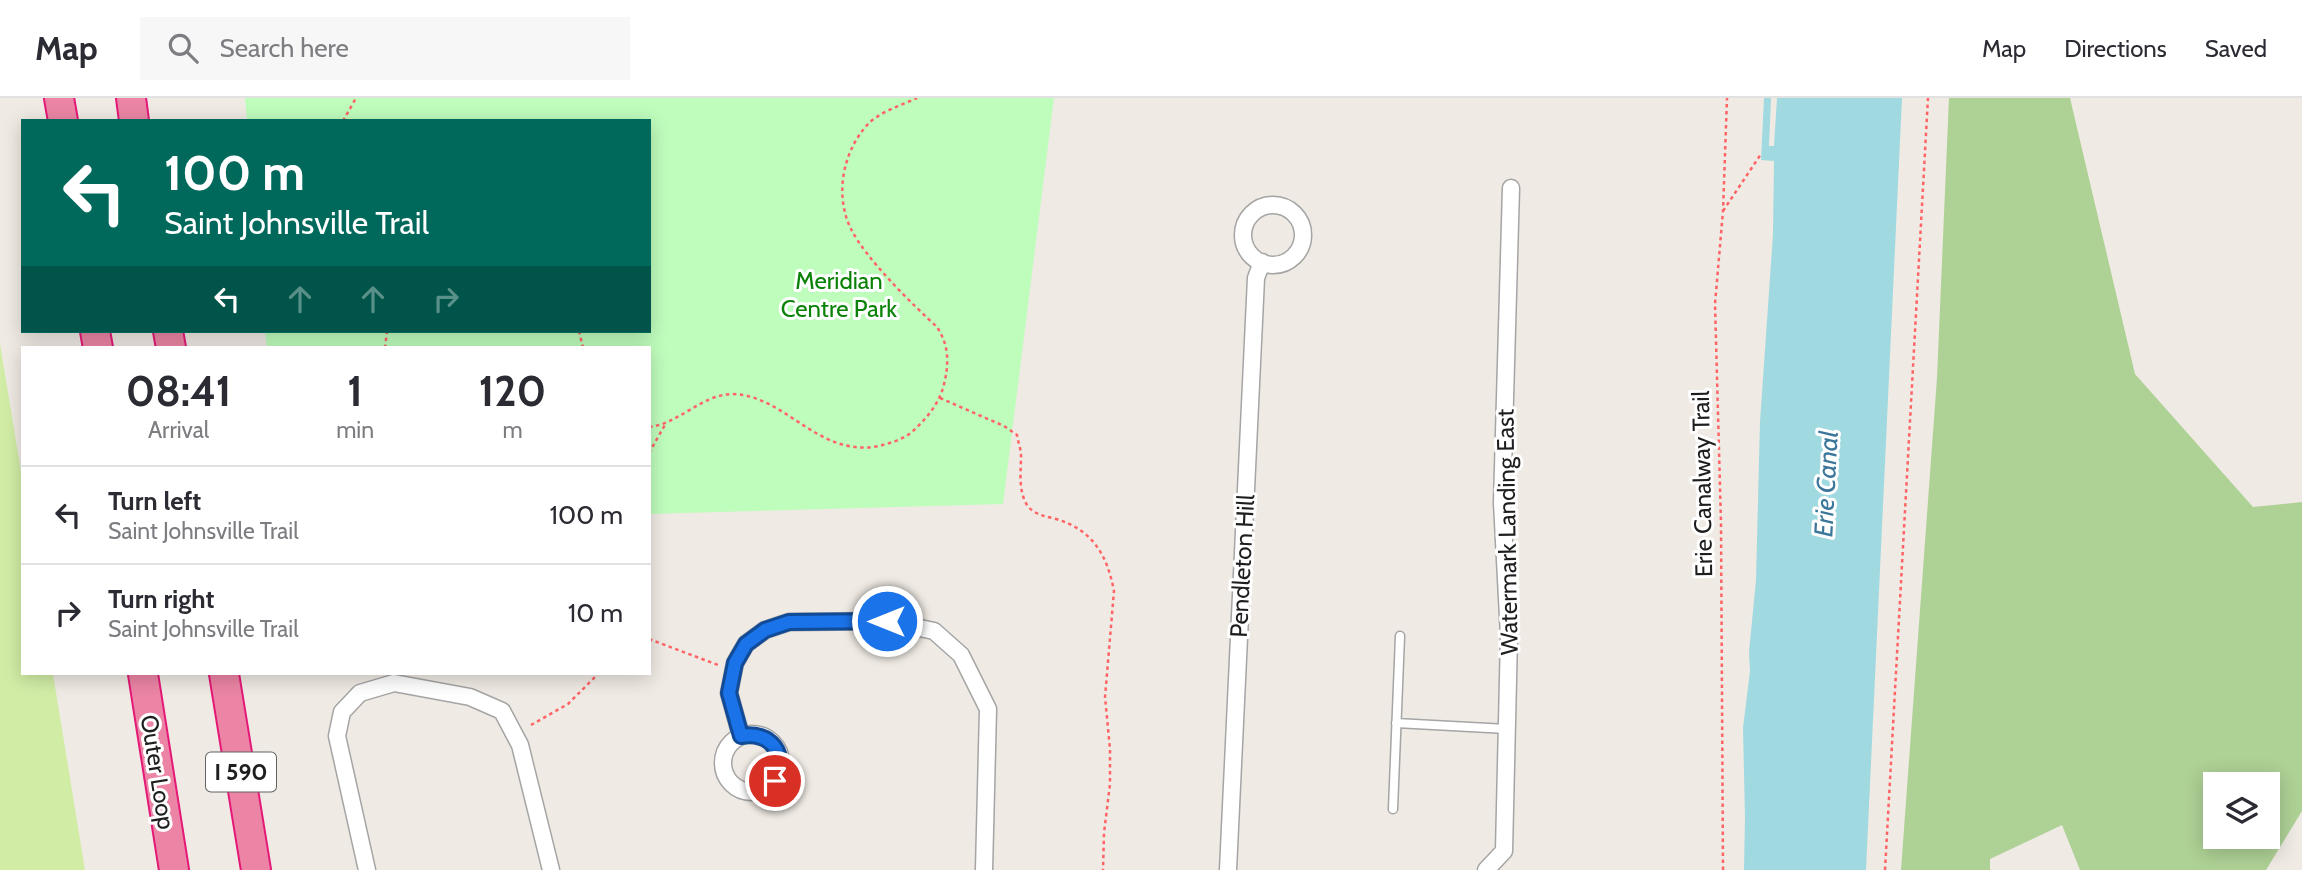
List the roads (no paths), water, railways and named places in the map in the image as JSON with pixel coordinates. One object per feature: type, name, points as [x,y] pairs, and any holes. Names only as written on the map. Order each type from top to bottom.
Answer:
[{"type":"highway","points":[[59,98],[63,119]]},
{"type":"highway","points":[[131,98],[134,119]]},
{"type":"highway","name":"Outer Loop","points":[[143,675],[174,870]]},
{"type":"highway","name":"I 590","points":[[224,675],[257,870]]},
{"type":"highway","points":[[149,722],[160,870]]},
{"type":"street","name":"Watermark Landing East","points":[[1486,870],[1504,851],[1509,636],[1502,503],[1511,188]]},
{"type":"street","name":"Pendleton Hill","points":[[1228,870],[1256,278],[1262,262]]},
{"type":"street","points":[[741,736],[729,693],[735,663],[746,644],[765,630],[789,622],[887,621],[934,631],[961,655],[988,709],[984,870]]},
{"type":"street","points":[[367,870],[337,736],[342,712],[360,693],[394,683],[470,697],[502,711],[520,745],[551,870]]},
{"type":"lane","points":[[1393,809],[1400,636]]},
{"type":"lane","points":[[1396,723],[1507,729]]},
{"type":"water","name":"Erie Canal","points":[[1764,98],[1771,98],[1769,146],[1774,146],[1777,98],[1902,98],[1866,870],[1744,870],[1743,728],[1756,580],[1760,422],[1773,234],[1774,161],[1761,160]]},
{"type":"park label","name":"Meridian Centre Park","points":[[839,294]]}]
